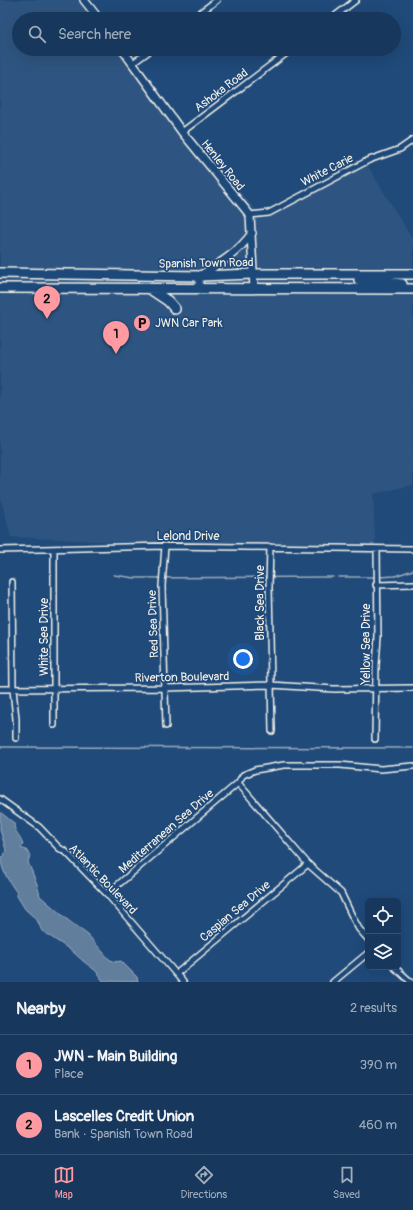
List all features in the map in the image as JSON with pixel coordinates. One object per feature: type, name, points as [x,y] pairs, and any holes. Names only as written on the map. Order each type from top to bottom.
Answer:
[{"type":"highway","name":"Spanish Town Road","points":[[0,273],[200,276],[254,274],[413,274]]},
{"type":"highway","points":[[353,275],[356,280],[413,284]]},
{"type":"highway","name":"Spanish Town Road","points":[[0,288],[413,289]]},
{"type":"highway","points":[[148,288],[168,301],[175,309]]},
{"type":"street","points":[[201,12],[217,0]]},
{"type":"street","points":[[340,12],[356,0]]},
{"type":"street","points":[[87,1],[94,12]]},
{"type":"street","name":"Henley Road","points":[[127,56],[182,132],[250,215]]},
{"type":"street","points":[[133,64],[143,56]]},
{"type":"street","name":"Ashoka Road","points":[[182,132],[283,56]]},
{"type":"street","name":"White Carie","points":[[250,215],[269,213],[369,160],[400,149],[413,140]]},
{"type":"street","points":[[250,215],[254,288]]},
{"type":"street","points":[[199,288],[200,276],[233,254],[244,245],[252,234]]},
{"type":"street","name":"Lelond Drive","points":[[0,550],[165,546],[413,549]]},
{"type":"street","name":"Red Sea Drive","points":[[165,546],[162,586],[166,726]]},
{"type":"street","name":"Black Sea Drive","points":[[270,547],[269,583],[272,731]]},
{"type":"street","name":"White Sea Drive","points":[[54,549],[54,725]]},
{"type":"street","name":"Yellow Sea Drive","points":[[375,739],[378,637],[376,585],[377,549]]},
{"type":"street","points":[[12,582],[13,689],[16,738]]},
{"type":"street","points":[[376,585],[413,584]]},
{"type":"street","name":"Riverton Boulevard","points":[[0,689],[54,690],[271,685],[334,689],[413,688]]},
{"type":"street","name":"Mediterranean Sea Drive","points":[[107,894],[238,783],[243,775],[255,770],[284,765],[340,766],[381,769],[413,766]]},
{"type":"street","points":[[238,783],[308,864],[341,893],[359,930],[365,936]]},
{"type":"street","name":"Atlantic Boulevard","points":[[0,799],[39,827],[58,848],[66,852],[107,894],[183,982]]},
{"type":"street","name":"Caspian Sea Drive","points":[[176,974],[308,864]]},
{"type":"street","points":[[333,982],[365,955]]},
{"type":"street","points":[[397,970],[411,982]]},
{"type":"shaded area","points":[[0,0],[89,0],[99,12],[12,12],[12,56],[131,56],[194,141],[264,219],[366,163],[413,240],[413,485],[373,494],[376,554],[11,537],[0,496]]},
{"type":"shaded area","points":[[0,812],[14,823],[15,829],[23,844],[21,848],[26,850],[30,855],[28,862],[40,896],[88,935],[109,959],[114,962],[121,961],[137,977],[138,982],[103,981],[96,971],[72,951],[42,931],[37,920],[25,909],[17,896],[17,893],[6,876],[2,866],[1,857],[4,856],[6,850],[0,830]]},
{"type":"waterway","points":[[379,577],[395,576],[413,570]]},
{"type":"waterway","points":[[114,575],[135,578],[333,577]]},
{"type":"waterway","points":[[339,577],[375,577]]},
{"type":"waterway","points":[[0,747],[413,748]]},
{"type":"place","name":"Lascelles Credit Union","points":[[47,319]]},
{"type":"place","name":"JWN Car Park","points":[[142,323]]},
{"type":"place","name":"JWN - Main Building","points":[[116,354]]}]
